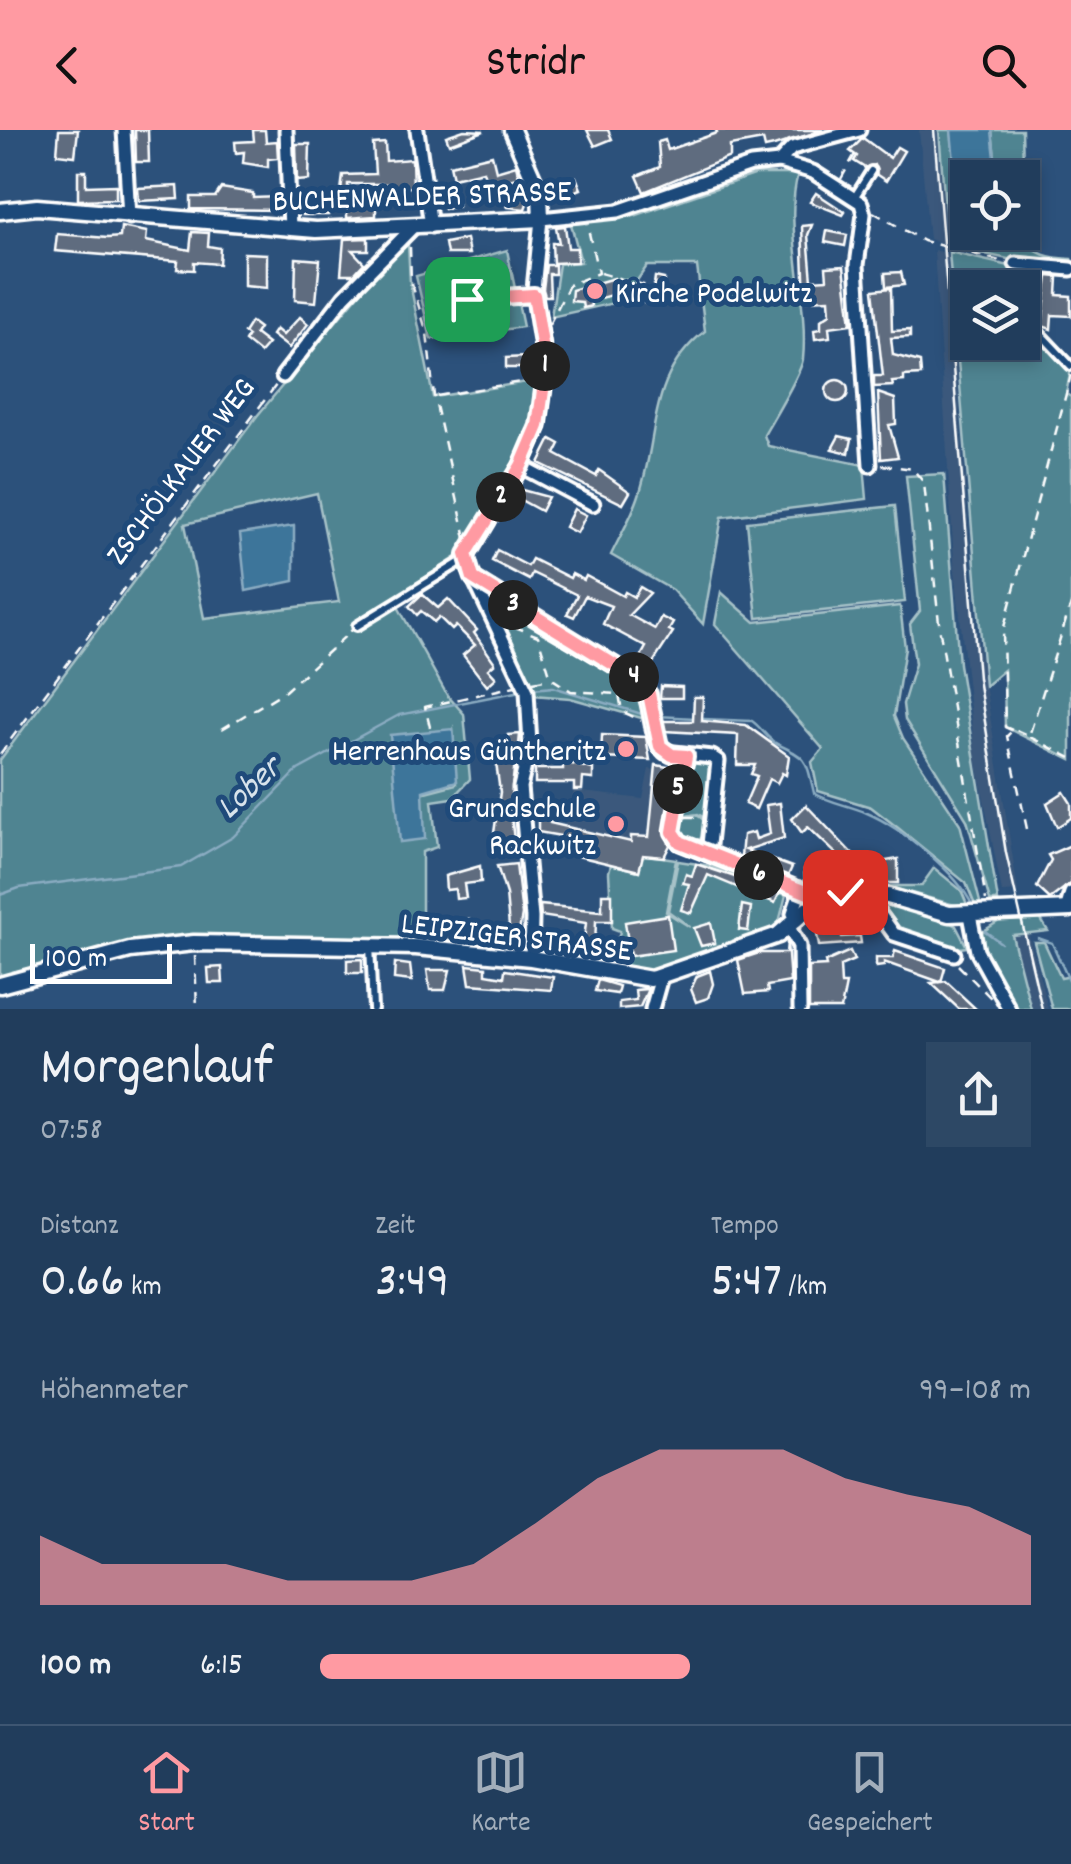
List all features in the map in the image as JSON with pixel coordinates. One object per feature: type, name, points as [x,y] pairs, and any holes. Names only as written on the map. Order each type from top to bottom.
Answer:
[{"type":"street","points":[[124,130],[129,216]]},
{"type":"street","points":[[286,130],[290,229]]},
{"type":"street","points":[[417,130],[431,226]]},
{"type":"street","points":[[512,130],[540,194],[534,295],[544,378],[538,426],[521,466],[466,554],[525,683],[530,745],[520,787],[532,918],[530,958]]},
{"type":"street","name":"BUCHENWALDER STRASSE","points":[[0,211],[37,207],[290,229],[409,232],[431,226],[585,216],[631,207],[751,165],[779,162],[792,148],[859,130]]},
{"type":"street","points":[[779,162],[814,172],[864,208],[857,265],[870,464]]},
{"type":"street","name":"ZSCHÖLKAUER WEG","points":[[283,376],[344,297],[409,232]]},
{"type":"street","points":[[1016,264],[1071,269]]},
{"type":"street","points":[[521,466],[593,504]]},
{"type":"street","points":[[479,586],[634,677],[649,694],[652,722],[665,752],[712,756],[718,762],[708,854]]},
{"type":"street","points":[[686,756],[673,832],[680,842],[818,897],[865,894],[970,915],[1068,909],[1071,892]]},
{"type":"street","points":[[800,890],[792,921],[799,946],[800,1009]]},
{"type":"street","points":[[865,894],[894,934],[956,959]]},
{"type":"street","name":"LEIPZIGER STRASSE","points":[[0,985],[130,950],[194,942],[370,944],[530,958],[634,978],[660,977],[772,938],[818,897]]},
{"type":"street","points":[[970,915],[972,938],[1005,1009]]},
{"type":"street","points":[[652,1009],[660,977]]},
{"type":"lane","points":[[854,198],[870,172]]},
{"type":"lane","points":[[1040,267],[1035,328],[1071,366]]},
{"type":"lane","points":[[357,626],[466,554]]},
{"type":"lane","points":[[370,944],[373,1009]]},
{"type":"path","points":[[837,187],[855,154]]},
{"type":"path","points":[[864,208],[933,244],[1016,264]]},
{"type":"path","points":[[585,216],[598,272]]},
{"type":"path","points":[[409,232],[412,281],[427,333],[434,396],[466,554]]},
{"type":"path","points":[[462,267],[472,322]]},
{"type":"path","points":[[548,326],[570,284],[598,272],[651,287]]},
{"type":"path","points":[[447,304],[534,295]]},
{"type":"path","points":[[1071,374],[1003,631],[1005,727],[1071,758]]},
{"type":"path","name":"ZSCHÖLKAUER WEG","points":[[0,754],[283,376]]},
{"type":"path","points":[[434,396],[544,378]]},
{"type":"path","points":[[870,464],[913,469],[924,483],[940,632],[988,914]]},
{"type":"path","points":[[505,600],[506,621],[538,636],[551,678],[571,691],[619,694],[627,717],[652,722]]},
{"type":"path","points":[[1029,736],[1071,604]]},
{"type":"path","points":[[222,729],[285,691],[357,626]]},
{"type":"path","points":[[430,726],[425,707],[551,678]]},
{"type":"path","points":[[1012,730],[1008,736],[1026,829]]},
{"type":"path","points":[[674,819],[698,816],[712,828]]},
{"type":"path","points":[[194,942],[197,1009]]},
{"type":"path","points":[[956,959],[982,960]]},
{"type":"path","points":[[956,959],[1005,1009]]},
{"type":"shaded area","points":[[919,130],[939,130],[948,246],[929,239]]},
{"type":"shaded area","points":[[951,130],[992,130],[995,160],[954,160]]},
{"type":"shaded area","points":[[934,250],[948,254],[950,360],[956,360],[976,628],[1018,891],[1002,892],[975,754],[954,561]]},
{"type":"shaded area","points":[[294,526],[294,581],[246,591],[240,534]]},
{"type":"shaded area","points":[[453,729],[457,781],[423,791],[425,839],[400,842],[390,735]]},
{"type":"shaded area","name":"Grundschule Rackwitz","points":[[649,769],[674,772],[664,857],[647,855],[639,871],[557,851],[574,791],[643,799]]},
{"type":"shaded area","points":[[1028,932],[1048,1009],[1031,1009],[1012,934]]},
{"type":"green space","points":[[939,130],[951,130],[955,160],[950,160],[948,246]]},
{"type":"green space","points":[[992,130],[1022,130],[1023,160],[995,160]]},
{"type":"green space","points":[[757,174],[798,174],[793,216],[804,336],[801,366],[764,435],[768,446],[864,465],[867,499],[722,517],[703,624],[672,590],[611,555],[638,498],[664,388],[686,349],[705,331],[697,266],[647,266],[623,301],[551,317],[559,264],[581,262],[571,224],[634,216]]},
{"type":"green space","points":[[408,244],[410,283],[433,397],[540,380],[531,439],[464,552],[369,615],[396,603],[447,695],[464,714],[470,779],[452,798],[432,801],[437,847],[422,852],[422,940],[159,940],[0,979],[0,760],[257,416],[375,275]],"holes":[[[317,493],[339,602],[204,618],[185,524]],[[453,729],[456,784],[421,793]]]},
{"type":"green space","points":[[507,250],[523,327],[431,339],[416,276]]},
{"type":"green space","points":[[966,250],[1036,250],[1071,259],[1071,266],[1017,261]]},
{"type":"green space","points":[[949,252],[1014,270],[950,270]]},
{"type":"green space","points":[[1040,339],[1071,369],[1066,394],[1071,397],[1071,760],[1005,727],[1004,670],[985,686],[958,360],[1040,360]]},
{"type":"green space","points":[[944,474],[959,664],[998,901],[990,901],[967,820],[905,720],[903,704],[915,664],[910,624],[920,611],[906,476]]},
{"type":"green space","points":[[895,506],[905,602],[757,618],[747,522]]},
{"type":"green space","points":[[721,592],[755,622],[900,606],[905,648],[894,716],[903,738],[960,824],[981,906],[975,905],[966,883],[871,807],[818,791],[812,762],[823,749],[715,624]]},
{"type":"green space","points":[[498,606],[630,680],[642,692],[645,719],[570,698],[533,695],[499,620]]},
{"type":"green space","points":[[695,760],[711,761],[715,768],[711,768],[708,820],[698,814],[679,817],[687,767]]},
{"type":"green space","points":[[693,815],[702,819],[706,828],[702,837],[693,841],[684,837],[680,828],[684,819]]},
{"type":"green space","points":[[644,849],[648,855],[676,859],[666,912],[690,927],[668,911],[678,861],[711,866],[786,895],[778,926],[661,970],[623,970],[613,961],[620,931],[612,928],[609,872],[611,864],[639,871]]},
{"type":"green space","points":[[934,868],[961,890],[969,909],[886,886],[921,886]]},
{"type":"green space","points":[[873,901],[947,921],[956,926],[967,947],[953,949],[897,931]]},
{"type":"green space","points":[[1040,918],[1048,931],[1012,935],[1031,1009],[1017,1009],[985,950],[982,932],[999,921]]},
{"type":"green space","points":[[1034,942],[1044,942],[1061,978],[1071,976],[1071,1009],[1052,1009]]},
{"type":"building","points":[[59,130],[78,130],[75,156],[57,154]]},
{"type":"building","points":[[135,130],[148,130],[149,162],[136,162]]},
{"type":"building","points":[[253,130],[265,130],[266,142],[277,141],[278,158],[268,159],[268,167],[243,163],[244,152],[236,153],[235,142],[254,141]]},
{"type":"building","points":[[464,130],[484,131],[449,144],[446,136]]},
{"type":"building","points":[[587,130],[608,130],[612,139],[595,146]]},
{"type":"building","points":[[716,130],[823,130],[765,148],[763,140],[730,146],[730,157],[644,192],[637,176],[660,167],[658,142],[665,140],[668,150],[717,133]]},
{"type":"building","points":[[863,138],[890,158],[897,147],[904,151],[886,181],[877,175],[874,165],[865,168],[854,161],[857,156],[850,151]]},
{"type":"building","points":[[385,143],[386,161],[412,159],[413,187],[395,188],[396,194],[388,195],[388,184],[348,184],[348,191],[341,191],[343,175],[375,174],[373,144]]},
{"type":"building","points":[[296,144],[310,144],[309,180],[297,181]]},
{"type":"building","points":[[492,155],[496,171],[516,165],[519,177],[488,187],[483,171],[453,178],[450,165]]},
{"type":"building","points":[[78,171],[86,171],[86,186],[116,185],[116,199],[78,200]]},
{"type":"building","points":[[576,177],[581,189],[564,196],[558,183]]},
{"type":"building","points":[[178,186],[179,199],[139,201],[138,188]]},
{"type":"building","points":[[221,188],[253,193],[253,198],[279,197],[280,210],[191,209],[191,197],[215,197]]},
{"type":"building","points":[[454,188],[458,206],[444,209],[440,191]]},
{"type":"building","points":[[816,193],[845,212],[843,215],[810,202]]},
{"type":"building","points":[[303,197],[328,198],[328,215],[302,215]]},
{"type":"building","points":[[529,198],[525,209],[507,207],[507,200]]},
{"type":"building","points":[[347,203],[376,204],[376,216],[347,218]]},
{"type":"building","points":[[812,225],[808,235],[812,280],[827,279],[826,267],[844,266],[851,324],[829,327],[830,337],[815,339],[814,330],[821,329],[821,320],[830,314],[829,299],[805,300],[802,226]]},
{"type":"building","points":[[565,226],[568,248],[577,248],[577,262],[553,263],[552,243],[559,243],[556,227]]},
{"type":"building","points":[[121,227],[147,232],[146,241],[190,250],[192,232],[209,233],[208,246],[220,248],[219,264],[194,262],[194,270],[177,269],[178,261],[55,251],[57,234],[120,237]]},
{"type":"building","points":[[827,231],[847,235],[845,246],[825,242]]},
{"type":"building","points":[[368,238],[368,250],[352,250],[364,263],[354,274],[341,274],[344,239]]},
{"type":"building","points":[[466,239],[469,254],[447,254],[445,243]]},
{"type":"building","points":[[244,253],[267,254],[267,288],[244,286]]},
{"type":"building","points":[[296,258],[320,260],[316,302],[295,300]]},
{"type":"building","points":[[546,265],[555,265],[555,274],[549,274],[550,296],[545,296],[543,289]]},
{"type":"building","points":[[901,272],[904,285],[886,287],[885,273]]},
{"type":"building","points":[[1048,276],[1058,277],[1057,295],[1071,296],[1071,316],[1052,315],[1051,329],[1042,326]]},
{"type":"building","points":[[655,277],[664,279],[661,305],[644,303],[646,292],[653,292]]},
{"type":"building","name":"Kirche Podelwitz","points":[[614,278],[619,293],[590,301],[591,306],[583,308],[582,302],[571,301],[572,290]]},
{"type":"building","points":[[891,288],[892,331],[910,330],[910,337],[891,338],[893,355],[920,362],[921,375],[904,376],[904,381],[892,382],[893,386],[874,387],[874,376],[883,376],[873,290]]},
{"type":"building","points":[[300,317],[308,324],[289,348],[272,335],[276,329],[283,335]]},
{"type":"building","points":[[251,322],[259,328],[255,334],[268,344],[260,353],[245,341],[248,336],[244,333]]},
{"type":"building","points":[[526,357],[526,368],[506,368],[506,358]]},
{"type":"building","points":[[833,380],[841,380],[848,391],[841,402],[833,402],[826,395],[826,387]]},
{"type":"building","points":[[878,393],[895,399],[896,424],[889,425],[898,457],[881,459]]},
{"type":"building","points":[[839,436],[852,439],[849,453],[832,449]]},
{"type":"building","points":[[551,439],[560,444],[555,454],[596,476],[599,470],[630,492],[623,504],[539,463]]},
{"type":"building","points":[[522,490],[548,497],[541,511],[517,498]]},
{"type":"building","points":[[574,509],[586,515],[577,533],[565,527]]},
{"type":"building","points":[[497,550],[528,566],[532,559],[570,578],[572,574],[584,580],[586,576],[623,596],[625,592],[634,597],[640,587],[650,593],[629,615],[655,629],[661,617],[673,623],[669,630],[673,632],[651,666],[639,660],[646,647],[603,624],[611,606],[585,596],[574,617],[567,614],[577,595],[532,573],[529,580],[492,561]]},
{"type":"building","points":[[422,594],[438,608],[448,599],[477,630],[474,633],[495,663],[488,669],[496,678],[487,686],[463,655],[475,645],[456,626],[452,630],[439,617],[434,622],[421,611],[417,615],[409,606]]},
{"type":"building","points":[[661,686],[682,687],[682,698],[660,698]]},
{"type":"building","points":[[694,697],[703,697],[702,721],[746,725],[789,756],[786,775],[782,773],[777,783],[769,779],[756,809],[745,804],[757,776],[751,774],[755,765],[737,765],[738,735],[664,731],[661,721],[693,721]]},
{"type":"building","points":[[520,734],[518,756],[510,757],[508,735]]},
{"type":"building","name":"Herrenhaus Güntheritz","points":[[602,735],[646,737],[650,760],[601,758]]},
{"type":"building","points":[[515,761],[510,807],[515,848],[502,849],[494,833],[500,792],[496,763]]},
{"type":"building","points":[[563,762],[593,769],[593,779],[583,778],[582,790],[574,790],[574,783],[535,783],[535,769],[563,769]]},
{"type":"building","points":[[656,765],[674,768],[664,830],[670,845],[664,857],[643,855],[639,871],[557,851],[561,836],[538,832],[538,810],[550,810],[550,823],[631,842],[631,836],[649,837]]},
{"type":"building","points":[[1064,792],[1071,803],[1071,818],[1057,827],[1047,803]]},
{"type":"building","points":[[780,803],[784,838],[746,850],[792,867],[788,876],[741,857],[743,835],[754,832],[756,839],[770,834],[766,805]]},
{"type":"building","points":[[806,805],[863,865],[898,859],[898,883],[885,883],[885,871],[866,874],[867,882],[814,886],[805,882],[804,870],[849,866],[808,827],[802,833],[792,819]]},
{"type":"building","points":[[1071,845],[1071,883],[1050,899],[1037,887],[1051,860],[1048,855]]},
{"type":"building","points":[[516,864],[522,915],[517,943],[498,941],[499,926],[509,927],[506,894],[497,866]]},
{"type":"building","points":[[696,864],[780,892],[775,903],[708,875],[691,913],[681,910],[689,884],[683,883],[686,874],[692,876]]},
{"type":"building","points":[[480,866],[481,882],[464,884],[466,898],[456,899],[455,889],[446,890],[445,876]]},
{"type":"building","points":[[602,894],[612,894],[612,921],[596,921],[595,947],[605,949],[602,960],[582,956],[586,923],[541,916],[540,905],[602,911]]},
{"type":"building","points":[[742,905],[751,907],[748,931],[739,930]]},
{"type":"building","points":[[823,910],[841,913],[842,937],[860,936],[861,943],[819,946],[814,918]]},
{"type":"building","points":[[668,915],[673,950],[630,956],[625,922]]},
{"type":"building","points":[[469,919],[471,932],[454,939],[452,921]]},
{"type":"building","points":[[711,923],[715,943],[701,946],[694,928]]},
{"type":"building","points":[[787,942],[790,982],[767,986],[768,992],[745,994],[738,960],[759,953],[786,953]]},
{"type":"building","points":[[850,951],[854,960],[840,966],[841,984],[846,984],[841,1009],[809,1009],[809,967],[826,966],[825,962]]},
{"type":"building","points":[[895,951],[945,968],[941,982],[946,981],[976,1009],[959,1009],[931,983],[940,982],[884,962],[884,966],[876,967],[876,958],[893,958]]},
{"type":"building","points":[[362,959],[362,973],[347,973],[347,960]]},
{"type":"building","points":[[395,963],[410,965],[412,981],[394,979]]},
{"type":"building","points":[[467,965],[486,967],[486,974],[504,977],[505,970],[553,977],[551,990],[470,984]]},
{"type":"building","points":[[222,967],[223,983],[209,983],[208,968]]},
{"type":"building","points":[[427,970],[450,970],[445,990],[430,990]]},
{"type":"building","points":[[710,971],[713,984],[708,998],[696,1002],[691,989],[697,976]]},
{"type":"building","points":[[598,980],[619,986],[617,994],[595,991]]},
{"type":"building","points":[[648,989],[640,1007],[619,1009],[619,1002],[636,1000],[635,990]]},
{"type":"waterway","name":"Lober","points":[[533,689],[553,687],[645,715]]},
{"type":"waterway","name":"Lober","points":[[0,895],[19,888],[181,867],[233,837],[298,770],[399,715],[521,691]]},
{"type":"waterway","name":"Lober","points":[[657,716],[695,718]]},
{"type":"waterway","name":"Lober","points":[[703,719],[752,721],[774,742],[804,761],[814,793],[867,813],[911,840],[954,879],[972,905]]},
{"type":"waterway","name":"Lober","points":[[985,931],[1001,943]]},
{"type":"waterway","name":"Lober","points":[[1038,938],[1052,943],[1071,985]]},
{"type":"railway","points":[[934,130],[978,678],[1006,853],[1042,1009]]},
{"type":"place","name":"Kirche Podelwitz","points":[[595,291]]},
{"type":"place","name":"Herrenhaus Güntheritz","points":[[626,749]]},
{"type":"place","name":"Grundschule Rackwitz","points":[[616,824]]},
{"type":"route","points":[[467,299],[534,295],[546,369],[536,438],[466,554],[473,578],[479,586],[615,664],[645,688],[660,746],[672,755],[686,756],[673,832],[680,842],[818,897],[845,892]]}]
